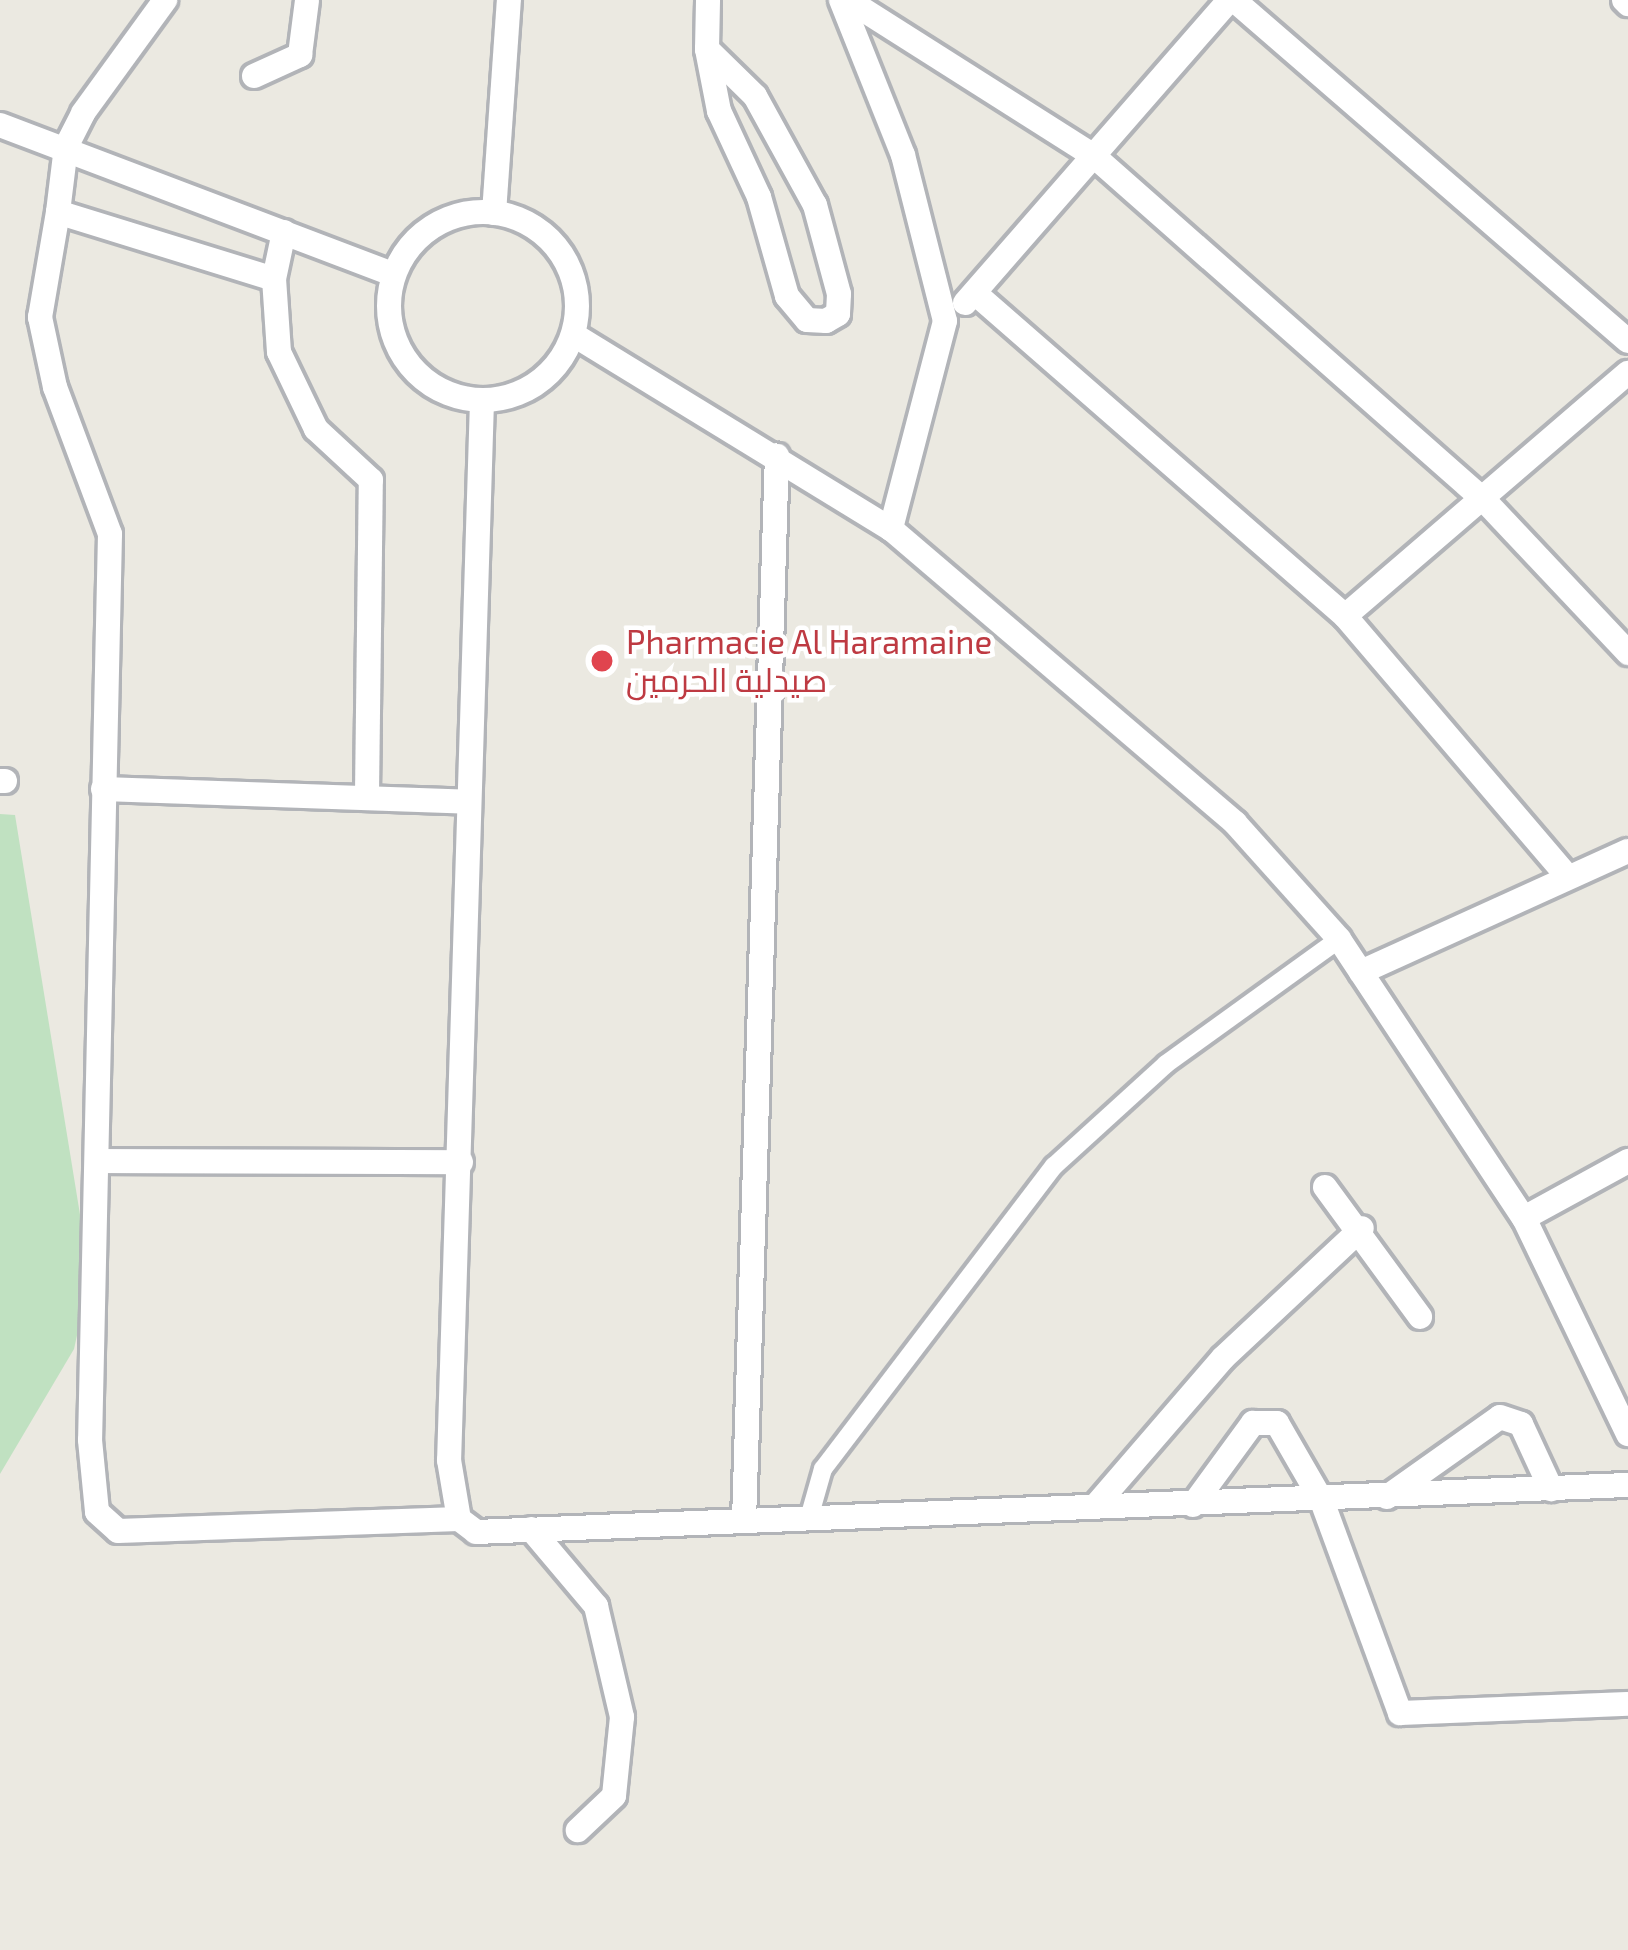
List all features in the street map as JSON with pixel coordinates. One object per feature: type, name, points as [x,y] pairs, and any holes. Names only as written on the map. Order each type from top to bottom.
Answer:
[{"type":"street","points":[[165,0],[104,74],[66,147],[40,317],[55,387],[110,534],[90,1439],[104,1525],[191,1532],[459,1519],[476,1532],[1097,1504],[1322,1501],[1628,1484]]},
{"type":"street","points":[[254,76],[300,55],[307,0]]},
{"type":"street","points":[[494,213],[508,0]]},
{"type":"street","points":[[707,49],[755,97],[815,205],[839,293],[838,314],[826,321],[807,320],[787,296],[760,197],[719,111],[707,49],[708,0]]},
{"type":"street","points":[[844,0],[1095,157],[1485,501],[1628,653]]},
{"type":"street","points":[[844,0],[903,155],[945,320],[891,529]]},
{"type":"street","points":[[945,320],[976,294],[1231,0],[1628,341]]},
{"type":"street","points":[[0,125],[392,274]]},
{"type":"street","points":[[58,212],[274,279]]},
{"type":"street","points":[[494,213],[555,243],[579,302],[574,334],[539,383],[482,401],[449,395],[399,351],[389,319],[392,274],[442,220],[494,213]]},
{"type":"street","points":[[284,232],[274,279],[279,352],[316,429],[371,481],[367,794]]},
{"type":"street","points":[[976,294],[1345,616],[1567,876]]},
{"type":"street","points":[[574,334],[891,529],[1145,739],[1339,939],[1524,1218],[1628,1434]]},
{"type":"street","points":[[1345,616],[1485,501],[1628,373]]},
{"type":"street","points":[[459,1519],[448,1460],[482,401]]},
{"type":"street","points":[[744,1520],[777,455]]},
{"type":"street","points":[[103,789],[367,794],[469,802]]},
{"type":"street","points":[[1361,972],[1628,851]]},
{"type":"street","points":[[809,1519],[823,1469],[1054,1166],[1166,1064],[1339,939]]},
{"type":"street","points":[[98,1161],[461,1162]]},
{"type":"street","points":[[1524,1218],[1628,1161]]},
{"type":"street","points":[[1325,1187],[1362,1228],[1420,1317]]},
{"type":"street","points":[[1097,1504],[1223,1358],[1362,1228]]},
{"type":"street","points":[[1385,1498],[1500,1418],[1521,1424],[1551,1490]]},
{"type":"street","points":[[1193,1505],[1253,1423],[1268,1419],[1322,1501],[1400,1713],[1628,1704]]},
{"type":"street","points":[[531,1529],[596,1606],[622,1717],[614,1796],[578,1830]]},
{"type":"green space","points":[[0,814],[15,815],[90,1276],[74,1349],[0,1474]]},
{"type":"place","name":"Pharmacie Al Haramaine صيدلية الحرمين","points":[[602,661]]}]
